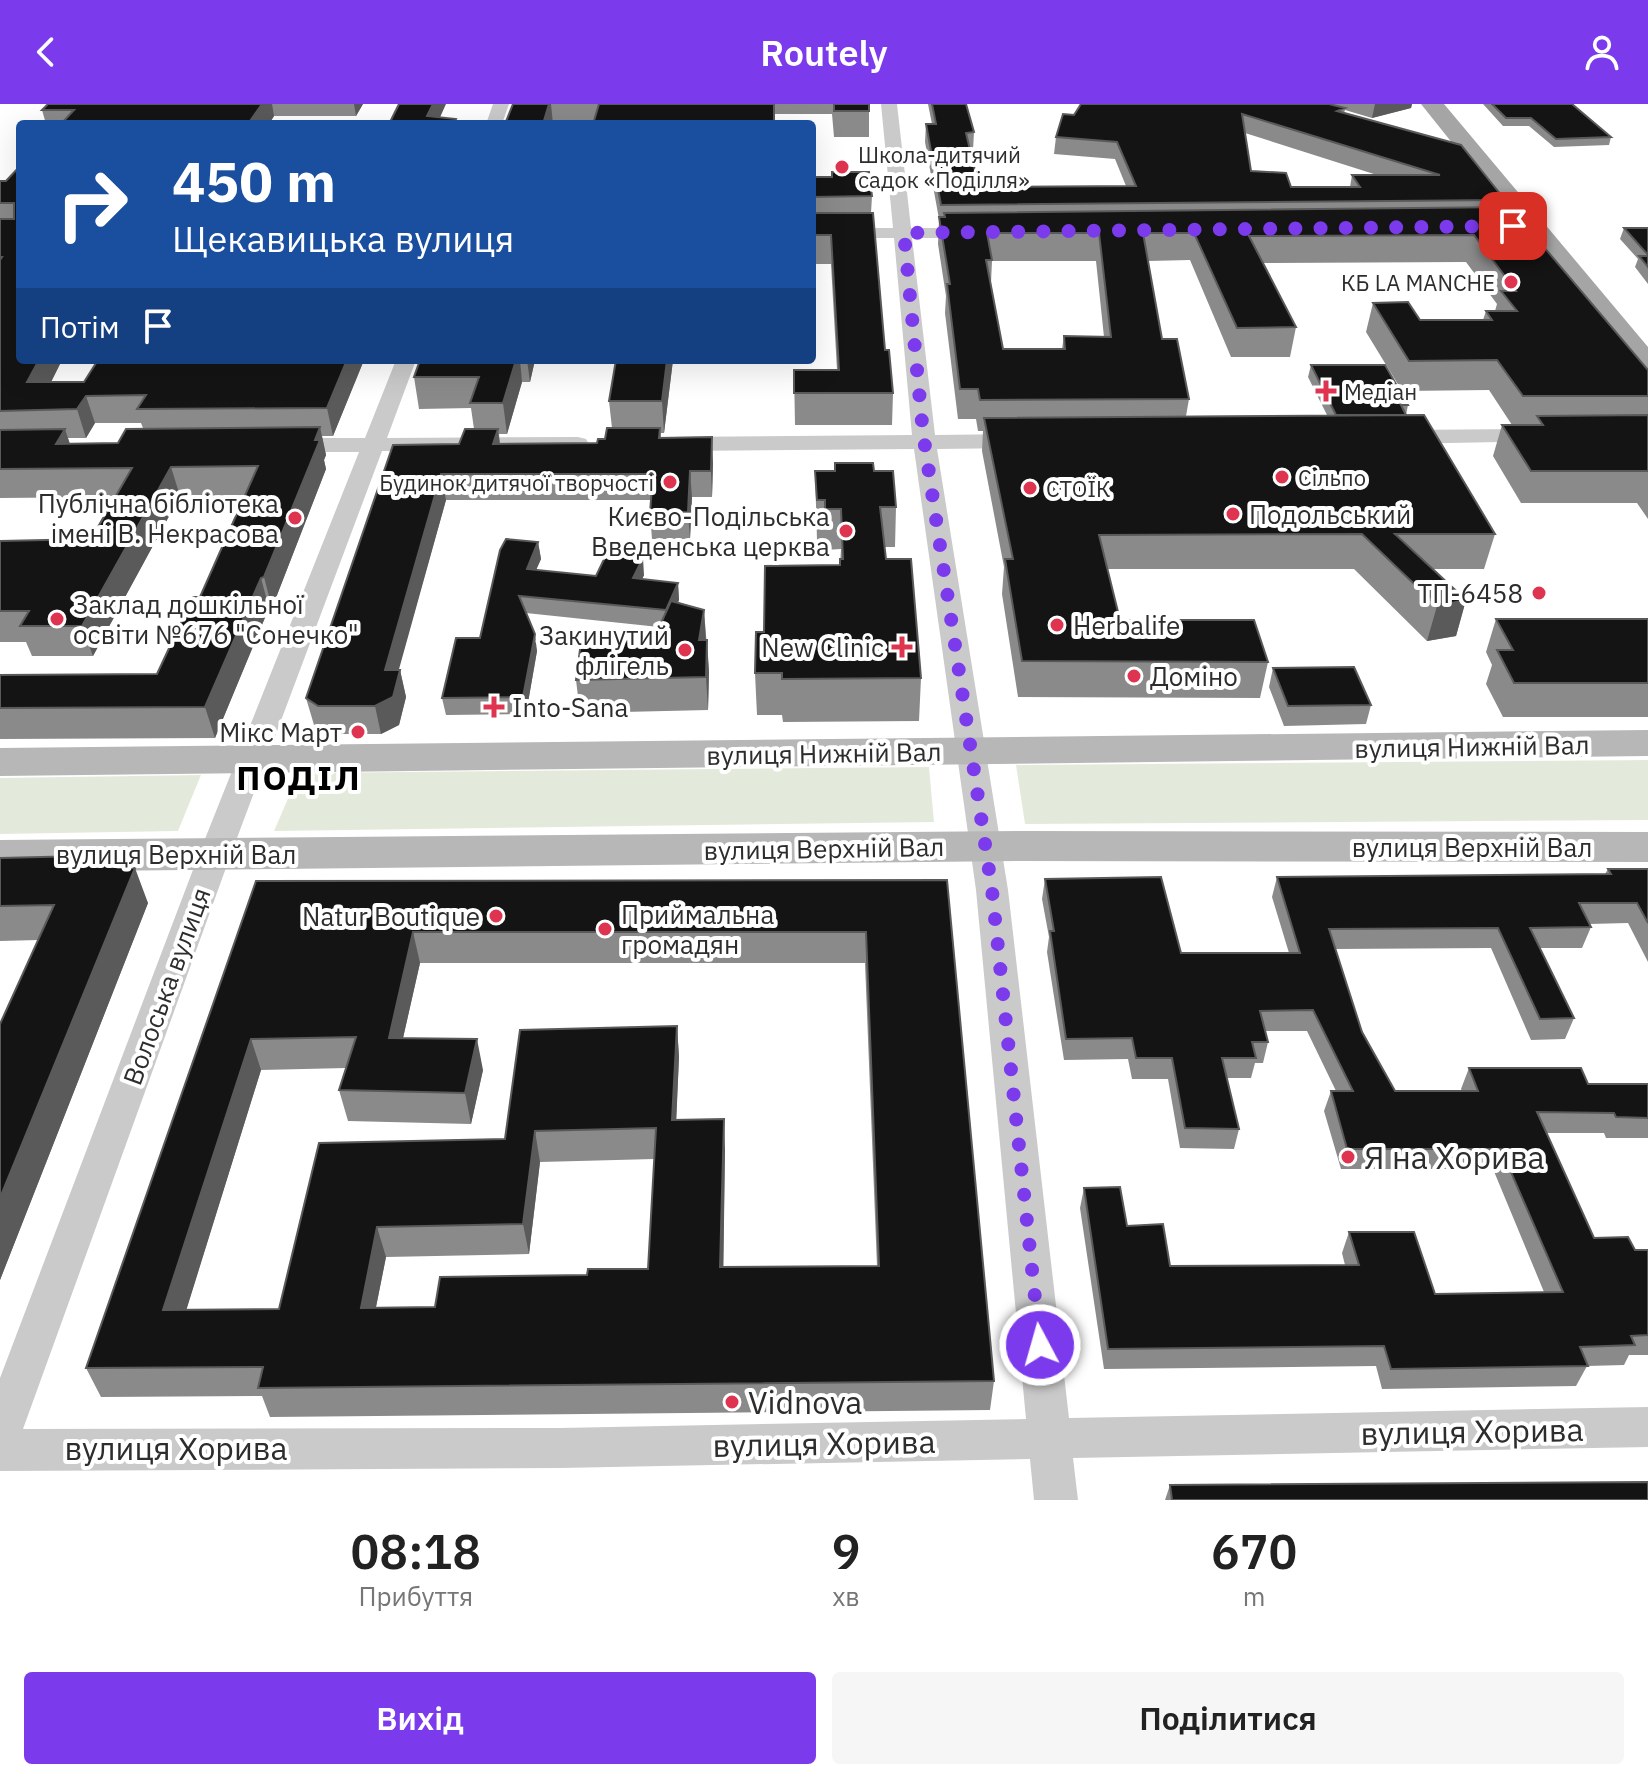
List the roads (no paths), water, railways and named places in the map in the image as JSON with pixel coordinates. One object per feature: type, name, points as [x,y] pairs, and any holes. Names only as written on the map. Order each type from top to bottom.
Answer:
[{"type":"main road","points":[[1432,104],[1485,155],[1648,330]]},
{"type":"main road","points":[[1454,104],[1532,226],[1648,367]]},
{"type":"main road","name":"вулиця Нижній Вал","points":[[0,762],[1648,743]]},
{"type":"main road","name":"вулиця Верхній Вал","points":[[0,856],[984,847],[1648,847]]},
{"type":"street","points":[[889,104],[924,442],[992,890],[1056,1500]]},
{"type":"street","points":[[1438,145],[1485,155]]},
{"type":"street","points":[[1504,226],[1532,226]]},
{"type":"street","points":[[816,233],[1000,233]]},
{"type":"street","name":"Волоська вулиця","points":[[0,1434],[251,758],[404,364]]},
{"type":"street","points":[[1372,437],[1560,436]]},
{"type":"street","points":[[649,444],[1040,441]]},
{"type":"street","points":[[265,445],[602,444]]},
{"type":"street","name":"вулиця Хорива","points":[[0,1450],[560,1448],[1648,1427]]},
{"type":"place","name":"Школа-дитячий садок «Поділля»","points":[[842,167]]},
{"type":"place","name":"КБ LA MANCHE","points":[[1511,282]]},
{"type":"place","name":"Медіан","points":[[1326,391]]},
{"type":"place","name":"Сільпо","points":[[1282,477]]},
{"type":"place","name":"Будинок дитячої творчості","points":[[670,482]]},
{"type":"place","name":"СТОЇК","points":[[1030,488]]},
{"type":"place","name":"Подольський","points":[[1233,514]]},
{"type":"place","name":"Публічна бібліотека імені В. Некрасова","points":[[295,518]]},
{"type":"place","name":"Києво-Подільська Введенська церква","points":[[846,531]]},
{"type":"place","name":"ТП-6458","points":[[1539,593]]},
{"type":"place","name":"Заклад дошкільної освіти №676 \"Сонечко\"","points":[[57,619]]},
{"type":"place","name":"Herbalife","points":[[1057,625]]},
{"type":"place","name":"New Clinic","points":[[902,647]]},
{"type":"place","name":"Закинутий флігель","points":[[685,650]]},
{"type":"place","name":"Доміно","points":[[1134,676]]},
{"type":"place","name":"Into-Sana","points":[[494,707]]},
{"type":"place","name":"Мікс Март","points":[[358,732]]},
{"type":"place","name":"Natur Boutique","points":[[496,916]]},
{"type":"place","name":"Приймальна громадян","points":[[605,929]]},
{"type":"place","name":"Я на Хорива","points":[[1348,1157]]},
{"type":"place","name":"Vidnova","points":[[732,1402]]},
{"type":"district","name":"ПОДІЛ","points":[[299,777]]}]
